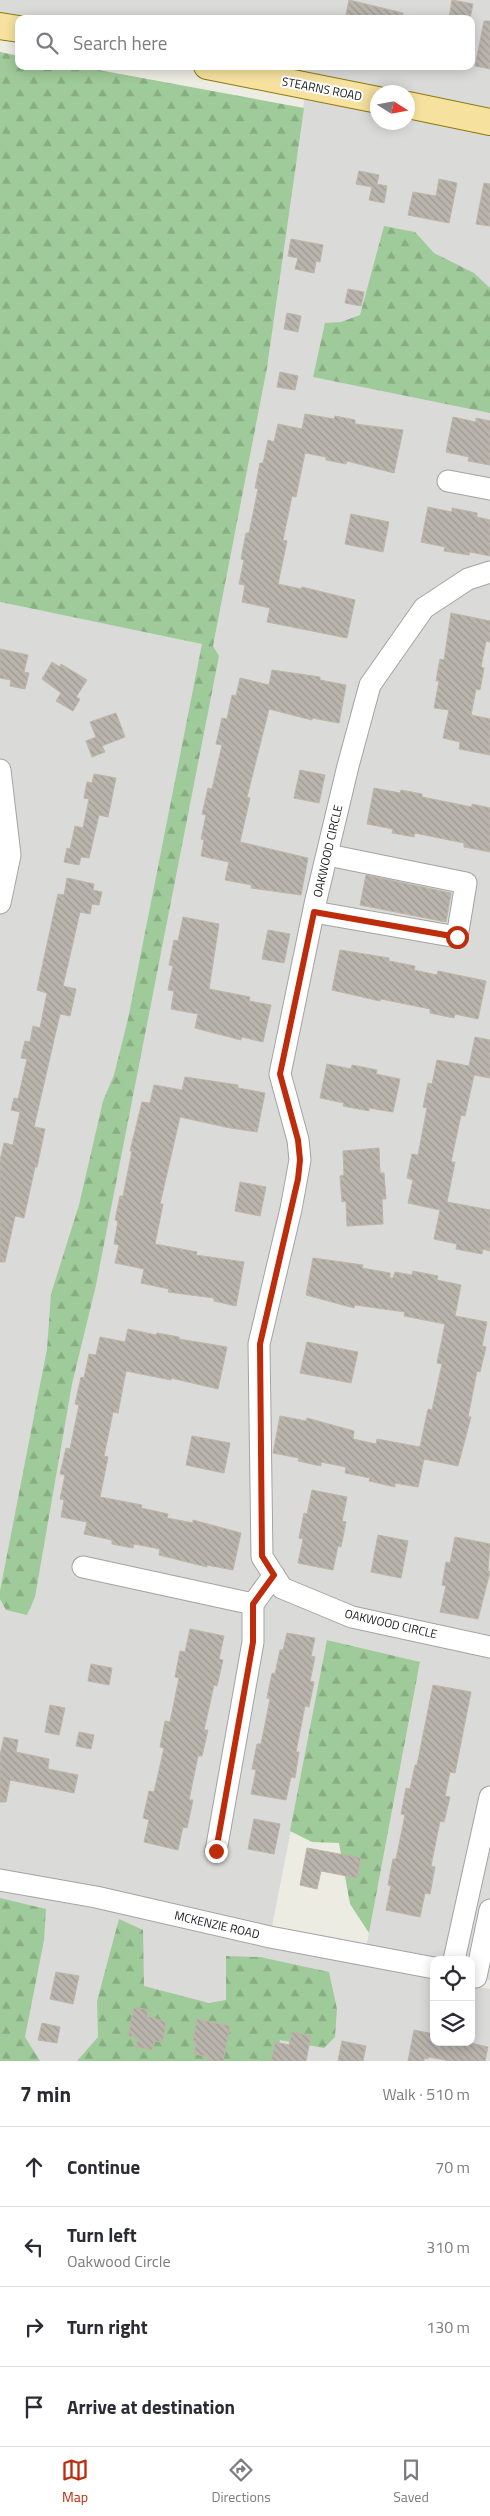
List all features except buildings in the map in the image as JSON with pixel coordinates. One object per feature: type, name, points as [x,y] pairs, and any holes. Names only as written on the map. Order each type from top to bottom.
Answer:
[{"type":"main road","points":[[0,26],[15,28]]},
{"type":"main road","name":"STEARNS ROAD","points":[[227,70],[370,98]]},
{"type":"main road","points":[[415,106],[490,122]]},
{"type":"street","points":[[448,480],[490,489]]},
{"type":"street","name":"OAKWOOD CIRCLE","points":[[490,572],[468,579],[424,608],[370,685],[348,766],[314,912],[280,1074],[298,1140],[300,1160],[298,1179],[260,1344],[262,1556],[282,1588],[352,1617],[490,1647]]},
{"type":"street","points":[[0,770],[10,855],[0,903]]},
{"type":"street","points":[[314,912],[457,937],[466,883],[328,855]]},
{"type":"street","points":[[83,1567],[253,1604]]},
{"type":"street","points":[[216,1851],[253,1642],[253,1604],[274,1575]]},
{"type":"street","points":[[455,1956],[490,1797]]},
{"type":"street","name":"MCKENZIE ROAD","points":[[0,1880],[96,1897],[270,1937],[430,1967]]},
{"type":"street","points":[[479,1978],[490,1910]]},
{"type":"shaded area","points":[[0,0],[490,0],[490,114],[415,94],[415,85],[370,85],[370,90],[265,70],[475,70],[475,15],[15,15],[15,19],[0,17]]},
{"type":"shaded area","points":[[305,95],[370,109],[370,130],[415,130],[415,116],[490,132],[490,1980],[475,1977],[475,1956],[430,1956],[430,1960],[365,1954],[420,1663],[328,1640],[270,1937],[0,1870],[0,602],[213,646],[267,368]]},
{"type":"shaded area","points":[[0,1889],[430,1977],[430,2046],[475,2046],[475,1987],[490,1989],[490,2061],[0,2061]]},
{"type":"green space","points":[[0,52],[15,55],[15,70],[99,70],[304,108],[267,368],[213,646],[219,656],[96,1285],[72,1384],[35,1597],[27,1615],[6,1610],[0,1599],[0,1591],[47,1349],[51,1294],[79,1205],[103,1101],[114,1075],[128,1019],[202,644],[0,602]]},
{"type":"green space","points":[[384,226],[415,232],[434,253],[474,273],[490,288],[490,413],[313,377],[325,323],[341,322],[360,315]]},
{"type":"green space","points":[[327,1640],[420,1662],[369,1933],[350,1904],[339,1843],[312,1842],[290,1831]]},
{"type":"green space","points":[[0,1898],[46,1909],[44,1940],[25,2037],[40,2061],[0,2061]]},
{"type":"green space","points":[[119,1919],[143,1930],[144,1986],[209,2003],[226,2000],[226,1956],[260,1957],[329,1972],[337,2009],[335,2037],[324,2048],[280,2040],[275,2061],[77,2061],[98,2037],[97,2001]]},
{"type":"route","points":[[216,1851],[253,1642],[253,1604],[274,1575],[262,1556],[260,1344],[298,1179],[300,1160],[298,1140],[280,1074],[314,912],[457,937]]}]
